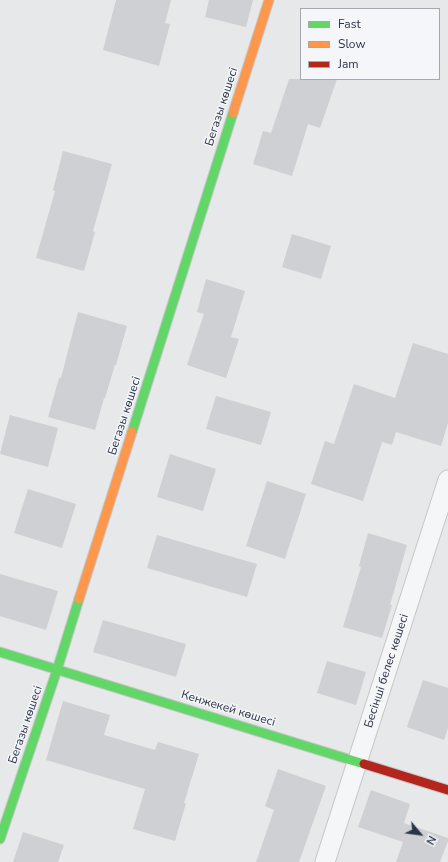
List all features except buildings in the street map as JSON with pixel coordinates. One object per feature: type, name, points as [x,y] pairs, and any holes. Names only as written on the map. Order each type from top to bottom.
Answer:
[{"type":"street","name":"Бегазы көшесі","points":[[0,839],[57,670],[269,0]]},
{"type":"street","name":"Бесінші белес көшесі","points":[[325,862],[448,480]]},
{"type":"street","name":"Кенжекей көшесі","points":[[0,652],[448,790]]},
{"type":"traffic: fast","points":[[132,432],[233,113]]},
{"type":"traffic: fast","points":[[0,839],[57,670],[79,599]]},
{"type":"traffic: fast","points":[[0,652],[364,764]]},
{"type":"traffic: slow","points":[[233,113],[269,0]]},
{"type":"traffic: slow","points":[[79,599],[132,432]]},
{"type":"traffic: jam","points":[[364,764],[448,790]]}]
